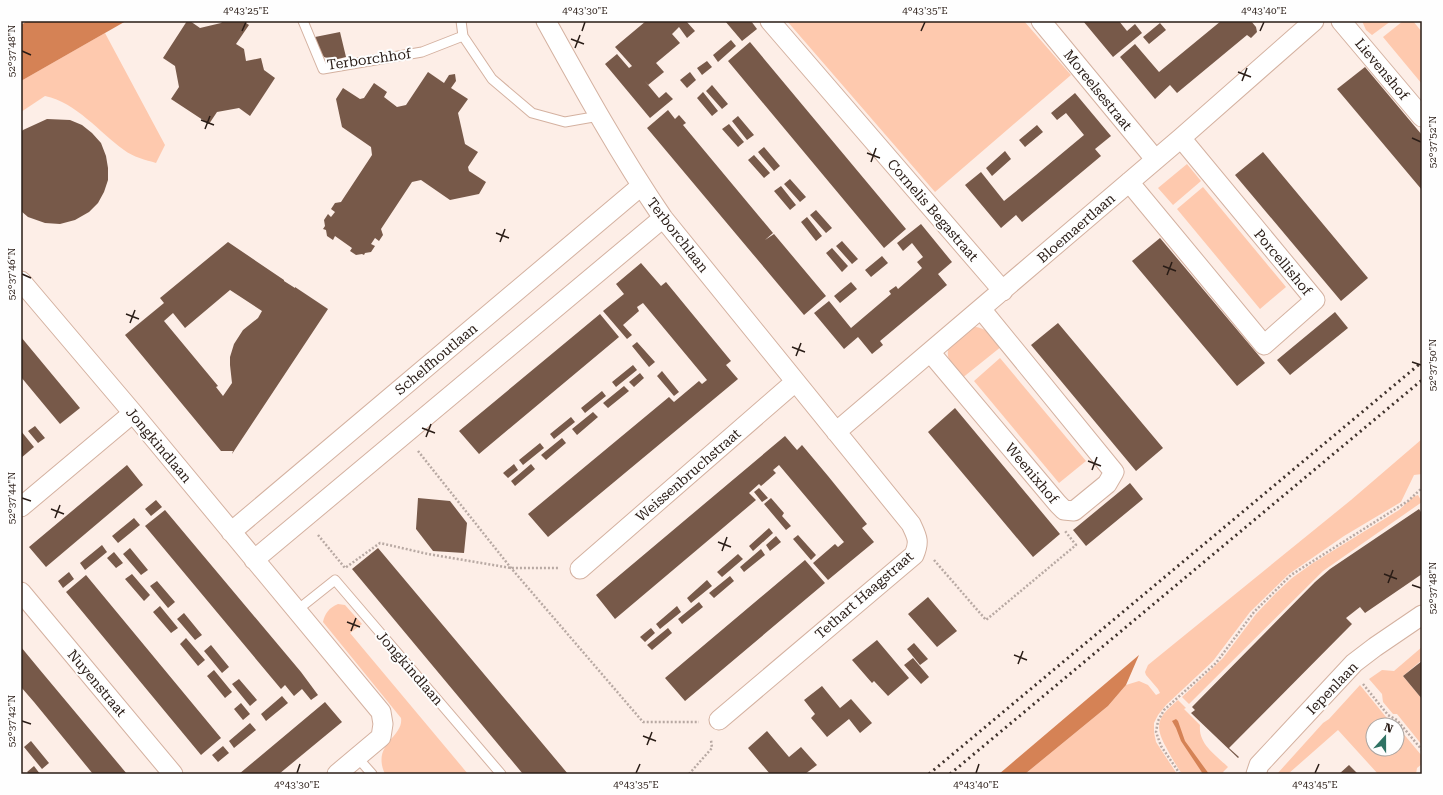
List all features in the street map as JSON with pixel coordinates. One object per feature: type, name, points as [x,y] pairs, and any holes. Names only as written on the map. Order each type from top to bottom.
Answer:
[{"type":"street","name":"Terborchlaan","points":[[546,21],[599,116],[641,186],[663,218],[836,432]]},
{"type":"street","name":"Cornelis Begastraat","points":[[770,21],[1003,291]]},
{"type":"street","name":"Moreelsestraat","points":[[1041,21],[1155,159]]},
{"type":"street","name":"Lievenshof","points":[[1341,21],[1422,117]]},
{"type":"street","name":"Bloemaertlaan","points":[[836,432],[1181,138],[1308,23]]},
{"type":"street","name":"Porcellishof","points":[[1129,182],[1264,345],[1315,300],[1181,138]]},
{"type":"street","name":"Schelfhoutlaan","points":[[231,532],[641,186]]},
{"type":"street","points":[[254,560],[663,218]]},
{"type":"street","name":"Jongkindlaan","points":[[21,281],[133,413],[381,712],[383,724],[381,737],[357,757]]},
{"type":"street","name":"Weenixhof","points":[[930,352],[1064,510],[1074,510],[1107,484],[1114,472],[981,309]]},
{"type":"street","name":"Weissenbruchstraat","points":[[580,569],[796,382]]},
{"type":"street","points":[[21,506],[133,413]]},
{"type":"street","name":"Tethart Haagstraat","points":[[713,725],[914,555],[916,551],[918,546],[918,537],[911,524],[836,432]]},
{"type":"street","name":"Nuyenstraat","points":[[21,592],[173,774]]},
{"type":"street","name":"Iepenlaan","points":[[1256,774],[1259,765],[1354,663],[1375,646],[1422,615]]},
{"type":"street","points":[[337,774],[357,757]]},
{"type":"lane","name":"Terborchhof","points":[[303,21],[323,69],[422,52],[462,36]]},
{"type":"lane","points":[[461,21],[462,36],[492,79],[532,113],[565,122],[599,116]]},
{"type":"lane","name":"Jongkindlaan","points":[[296,610],[335,580],[501,774]]},
{"type":"lane","points":[[357,757],[372,774]]},
{"type":"path","points":[[402,436],[415,446],[512,568],[643,722],[699,722],[713,725],[712,748],[689,774]]},
{"type":"path","points":[[1180,774],[1161,746],[1156,732],[1158,721],[1164,710],[1216,663],[1254,612],[1291,575],[1408,501],[1422,488]]},
{"type":"path","points":[[916,551],[926,554],[933,559],[986,620],[1076,545],[1065,532],[1060,521],[1064,510]]},
{"type":"path","points":[[304,518],[345,568],[380,543],[428,554],[512,568],[580,569]]},
{"type":"path","points":[[1354,663],[1363,684],[1388,715],[1397,720],[1422,750]]},
{"type":"shaded area","points":[[27,21],[126,21],[21,81],[21,25]]},
{"type":"shaded area","points":[[787,21],[1024,21],[1071,75],[935,192]]},
{"type":"shaded area","points":[[1362,21],[1391,21],[1372,35],[1366,30]]},
{"type":"shaded area","points":[[1403,21],[1413,21],[1422,32],[1422,84],[1383,37]]},
{"type":"shaded area","points":[[105,33],[165,145],[156,163],[131,155],[77,111],[57,100],[45,96],[21,112],[21,81]]},
{"type":"shaded area","points":[[1187,164],[1201,181],[1173,205],[1158,188]]},
{"type":"shaded area","points":[[1203,187],[1286,287],[1260,309],[1177,209]]},
{"type":"shaded area","points":[[976,327],[991,334],[1002,346],[961,379],[949,360],[949,347],[967,328]]},
{"type":"shaded area","points":[[1000,358],[1086,461],[1059,483],[974,381]]},
{"type":"shaded area","points":[[1422,439],[1422,474],[1414,475],[1401,502],[1344,536],[1289,574],[1250,612],[1213,661],[1166,705],[1158,715],[1154,723],[1156,742],[1177,774],[1025,774],[1108,706],[1126,685],[1139,681],[1148,685],[1156,695],[1160,693],[1146,675],[1145,672],[1148,665],[1351,500]]},
{"type":"shaded area","points":[[1418,495],[1422,502],[1323,571],[1189,704],[1182,697],[1223,658],[1256,614],[1292,578],[1313,563],[1399,510],[1413,497]]},
{"type":"shaded area","points":[[338,604],[345,605],[362,624],[350,633],[468,774],[385,774],[382,764],[382,755],[389,742],[398,731],[401,725],[401,718],[323,622],[328,611]]},
{"type":"shaded area","points":[[1422,647],[1422,660],[1403,676],[1422,699],[1422,745],[1405,724],[1405,717],[1399,717],[1397,714],[1393,714],[1383,702],[1382,694],[1369,679],[1382,670],[1394,671]]},
{"type":"shaded area","points":[[1139,655],[1126,685],[1108,706],[1025,774],[999,774]]},
{"type":"shaded area","points":[[1360,685],[1386,717],[1365,717],[1365,757],[1405,757],[1405,736],[1422,756],[1422,764],[1417,768],[1416,774],[1378,774],[1338,730],[1288,774],[1277,774],[1323,723],[1329,719]]},
{"type":"shaded area","points":[[1178,700],[1186,708],[1184,709],[1200,725],[1202,738],[1209,749],[1228,767],[1223,772],[1224,774],[1182,774],[1162,739],[1159,726],[1162,716]]},
{"type":"shaded area","points":[[1176,719],[1185,741],[1209,774],[1203,774],[1181,741],[1172,721]]},
{"type":"building","points":[[187,21],[190,21],[200,28],[221,23],[223,21],[243,21],[249,25],[236,44],[244,49],[246,61],[261,58],[264,70],[275,78],[250,116],[239,108],[217,112],[209,124],[171,99],[179,87],[175,66],[163,58]]},
{"type":"building","points":[[646,21],[686,21],[695,31],[687,38],[679,27],[672,34],[680,43],[656,63],[664,72],[648,85],[659,98],[666,92],[673,99],[650,118],[605,64],[617,54],[629,68],[632,66],[615,47]]},
{"type":"building","points":[[725,21],[751,21],[757,29],[742,41]]},
{"type":"building","points":[[1083,21],[1119,21],[1127,31],[1135,24],[1142,33],[1113,57]]},
{"type":"building","points":[[1221,21],[1251,21],[1256,27],[1257,32],[1251,38],[1247,35],[1177,93],[1170,85],[1155,99],[1120,57],[1135,44],[1159,72]]},
{"type":"building","points":[[1160,23],[1166,30],[1149,44],[1143,37]]},
{"type":"building","points":[[340,32],[346,57],[334,60],[324,57],[318,49],[315,37]]},
{"type":"building","points":[[731,40],[736,46],[718,62],[713,55]]},
{"type":"building","points":[[750,42],[906,229],[884,248],[728,61]]},
{"type":"building","points":[[707,61],[712,67],[702,75],[697,68]]},
{"type":"building","points":[[1365,67],[1422,135],[1422,190],[1337,89]]},
{"type":"building","points":[[428,72],[444,83],[449,75],[455,74],[456,81],[451,88],[468,99],[458,113],[465,144],[478,152],[468,167],[469,171],[486,182],[479,194],[450,200],[421,180],[412,182],[381,229],[383,235],[379,241],[375,238],[371,244],[375,246],[371,252],[365,253],[364,255],[356,255],[350,251],[352,248],[335,236],[333,240],[327,236],[326,230],[323,229],[325,226],[324,220],[328,214],[331,217],[335,212],[331,209],[335,203],[341,202],[372,155],[371,147],[342,127],[336,99],[343,88],[360,99],[364,98],[374,83],[387,92],[384,97],[397,107],[406,105]]},
{"type":"building","points":[[690,72],[696,80],[687,88],[680,80]]},
{"type":"building","points":[[712,85],[728,104],[722,109],[706,91]]},
{"type":"building","points":[[703,92],[718,111],[712,116],[697,98]]},
{"type":"building","points":[[1075,93],[1111,136],[1095,149],[1101,156],[1022,222],[1016,215],[1001,228],[965,185],[981,172],[1004,201],[1084,135],[1066,113],[1057,120],[1051,113]]},
{"type":"building","points":[[668,110],[675,119],[679,115],[686,123],[683,125],[773,233],[765,240],[774,234],[826,296],[804,315],[647,128]]},
{"type":"building","points":[[738,116],[754,135],[747,140],[732,121]]},
{"type":"building","points":[[47,119],[70,120],[82,125],[92,133],[101,143],[106,156],[108,168],[108,180],[98,203],[89,212],[75,220],[60,224],[45,223],[28,217],[21,211],[21,132]]},
{"type":"building","points":[[729,124],[744,142],[738,147],[722,129]]},
{"type":"building","points":[[1037,125],[1043,132],[1025,147],[1019,140]]},
{"type":"building","points":[[764,147],[780,166],[774,171],[758,152]]},
{"type":"building","points":[[1005,151],[1011,159],[992,176],[986,168]]},
{"type":"building","points":[[1263,152],[1368,278],[1341,301],[1235,175]]},
{"type":"building","points":[[754,155],[770,173],[764,178],[748,160]]},
{"type":"building","points":[[790,179],[806,197],[800,202],[784,184]]},
{"type":"building","points":[[781,186],[796,205],[790,210],[774,191]]},
{"type":"building","points":[[816,210],[832,228],[826,233],[810,215]]},
{"type":"building","points":[[807,217],[822,236],[816,241],[801,222]]},
{"type":"building","points":[[921,224],[952,262],[938,274],[947,285],[880,341],[883,345],[872,354],[858,337],[844,349],[814,313],[829,301],[851,328],[891,294],[889,291],[896,286],[898,289],[922,268],[917,262],[923,257],[912,243],[903,251],[897,243]]},
{"type":"building","points":[[1160,238],[1265,363],[1237,386],[1132,261]]},
{"type":"building","points":[[842,241],[858,259],[852,264],[836,246]]},
{"type":"building","points":[[228,242],[284,281],[328,309],[232,454],[233,451],[221,451],[125,335],[164,303],[160,298]],"holes":[[[230,290],[262,311],[258,318],[243,330],[234,344],[230,357],[232,383],[223,396],[216,387],[218,386],[164,321],[173,313],[185,328]]]},
{"type":"building","points":[[832,248],[848,266],[842,272],[826,253]]},
{"type":"building","points":[[882,256],[888,263],[871,277],[865,270]]},
{"type":"building","points":[[641,263],[661,286],[666,282],[731,361],[726,365],[738,379],[548,537],[528,514],[669,397],[674,402],[699,381],[702,384],[707,380],[643,303],[637,307],[639,311],[623,325],[632,335],[627,339],[603,311],[624,294],[616,284]]},
{"type":"building","points":[[851,282],[857,289],[840,303],[834,296]]},
{"type":"building","points":[[1335,312],[1348,328],[1290,375],[1277,360]]},
{"type":"building","points":[[600,314],[619,337],[479,454],[459,431]]},
{"type":"building","points":[[1058,323],[1163,448],[1136,471],[1031,345]]},
{"type":"building","points":[[21,337],[80,408],[60,424],[21,377]]},
{"type":"building","points":[[637,342],[655,362],[649,367],[632,346]]},
{"type":"building","points":[[633,365],[637,370],[616,387],[612,382]]},
{"type":"building","points":[[662,371],[679,392],[674,396],[657,376]]},
{"type":"building","points":[[640,373],[644,378],[634,387],[629,382]]},
{"type":"building","points":[[624,386],[629,391],[608,408],[603,403]]},
{"type":"building","points":[[602,391],[606,396],[585,413],[581,408]]},
{"type":"building","points":[[955,408],[1060,534],[1033,557],[928,432]]},
{"type":"building","points":[[593,412],[598,417],[577,435],[572,429]]},
{"type":"building","points":[[571,417],[575,422],[554,439],[550,434]]},
{"type":"building","points":[[35,426],[45,438],[38,443],[28,431]]},
{"type":"building","points":[[21,431],[34,447],[21,458]]},
{"type":"building","points":[[785,436],[797,450],[802,445],[867,524],[862,528],[874,542],[828,580],[813,563],[835,544],[838,547],[844,542],[779,465],[773,470],[776,473],[761,486],[759,484],[749,493],[756,500],[615,619],[596,595]]},
{"type":"building","points":[[562,438],[566,443],[546,460],[541,455]]},
{"type":"building","points":[[540,443],[544,448],[523,465],[519,460]]},
{"type":"building","points":[[514,464],[518,470],[508,478],[503,473]]},
{"type":"building","points":[[531,464],[535,469],[515,486],[511,481]]},
{"type":"building","points":[[127,465],[143,485],[46,567],[29,547]]},
{"type":"building","points":[[1130,483],[1143,499],[1086,546],[1073,530]]},
{"type":"building","points":[[759,488],[768,498],[762,502],[754,492]]},
{"type":"building","points":[[418,498],[450,501],[467,523],[464,553],[433,551],[416,529]]},
{"type":"building","points":[[771,498],[784,513],[782,516],[791,526],[786,530],[764,504]]},
{"type":"building","points":[[156,500],[162,507],[151,516],[145,509]]},
{"type":"building","points":[[1419,509],[1421,512],[1422,511],[1422,574],[1365,613],[1360,607],[1346,618],[1352,624],[1229,748],[1239,757],[1238,758],[1191,713],[1195,710],[1192,707],[1315,582],[1330,569]]},
{"type":"building","points":[[165,510],[301,672],[318,695],[311,700],[302,689],[294,696],[285,685],[281,689],[145,526]]},
{"type":"building","points":[[134,518],[140,525],[118,543],[112,536]]},
{"type":"building","points":[[769,528],[773,533],[753,551],[749,546]]},
{"type":"building","points":[[798,535],[816,555],[811,560],[793,539]]},
{"type":"building","points":[[776,536],[781,542],[770,551],[766,545]]},
{"type":"building","points":[[102,545],[107,552],[85,570],[80,563]]},
{"type":"building","points":[[130,548],[148,570],[141,575],[123,554]]},
{"type":"building","points":[[378,548],[568,774],[523,774],[352,569]]},
{"type":"building","points":[[761,549],[765,555],[744,572],[740,567]]},
{"type":"building","points":[[114,552],[123,563],[116,568],[107,558]]},
{"type":"building","points":[[738,554],[743,559],[722,577],[717,572]]},
{"type":"building","points":[[805,560],[825,583],[685,701],[665,678]]},
{"type":"building","points":[[69,572],[74,579],[63,588],[58,581]]},
{"type":"building","points":[[132,574],[150,595],[144,601],[125,579]]},
{"type":"building","points":[[86,575],[221,738],[201,755],[66,592]]},
{"type":"building","points":[[730,576],[734,581],[714,598],[709,593]]},
{"type":"building","points":[[707,580],[712,586],[691,603],[687,598]]},
{"type":"building","points":[[157,581],[175,602],[168,608],[150,586]]},
{"type":"building","points":[[928,597],[957,631],[937,647],[908,614]]},
{"type":"building","points":[[699,602],[703,607],[682,624],[678,619]]},
{"type":"building","points":[[160,606],[178,628],[171,633],[153,612]]},
{"type":"building","points":[[677,606],[681,612],[660,629],[656,624]]},
{"type":"building","points":[[184,613],[202,635],[195,640],[177,619]]},
{"type":"building","points":[[651,628],[655,633],[645,642],[640,637]]},
{"type":"building","points":[[668,628],[672,633],[652,650],[647,645]]},
{"type":"building","points":[[186,638],[205,660],[198,666],[180,644]]},
{"type":"building","points":[[877,640],[909,678],[888,696],[874,681],[872,683],[852,660]]},
{"type":"building","points":[[914,643],[928,659],[920,665],[907,649]]},
{"type":"building","points":[[211,645],[229,667],[222,673],[204,651]]},
{"type":"building","points":[[21,647],[127,774],[93,774],[21,687]]},
{"type":"building","points":[[913,658],[929,677],[921,684],[904,665]]},
{"type":"building","points":[[1422,661],[1422,699],[1403,676]]},
{"type":"building","points":[[214,670],[232,692],[225,698],[207,676]]},
{"type":"building","points":[[239,679],[257,700],[250,706],[232,684]]},
{"type":"building","points":[[822,686],[840,708],[851,699],[872,723],[860,733],[849,719],[827,737],[811,718],[815,714],[804,700]]},
{"type":"building","points":[[282,696],[288,703],[266,721],[261,714]]},
{"type":"building","points":[[325,702],[342,722],[279,774],[239,774]]},
{"type":"building","points":[[241,703],[250,714],[243,720],[234,709]]},
{"type":"building","points":[[250,723],[256,730],[234,748],[229,741]]},
{"type":"building","points":[[767,731],[789,757],[801,747],[817,765],[805,774],[770,774],[748,748]]},
{"type":"building","points":[[31,741],[49,763],[42,769],[24,747]]},
{"type":"building","points":[[223,746],[229,753],[218,762],[212,755]]},
{"type":"building","points":[[1349,765],[1358,774],[1339,774]]},
{"type":"building","points":[[34,766],[40,774],[29,774],[27,772]]},
{"type":"railway","points":[[929,774],[1422,362]]},
{"type":"railway","points":[[950,774],[1422,380]]}]
